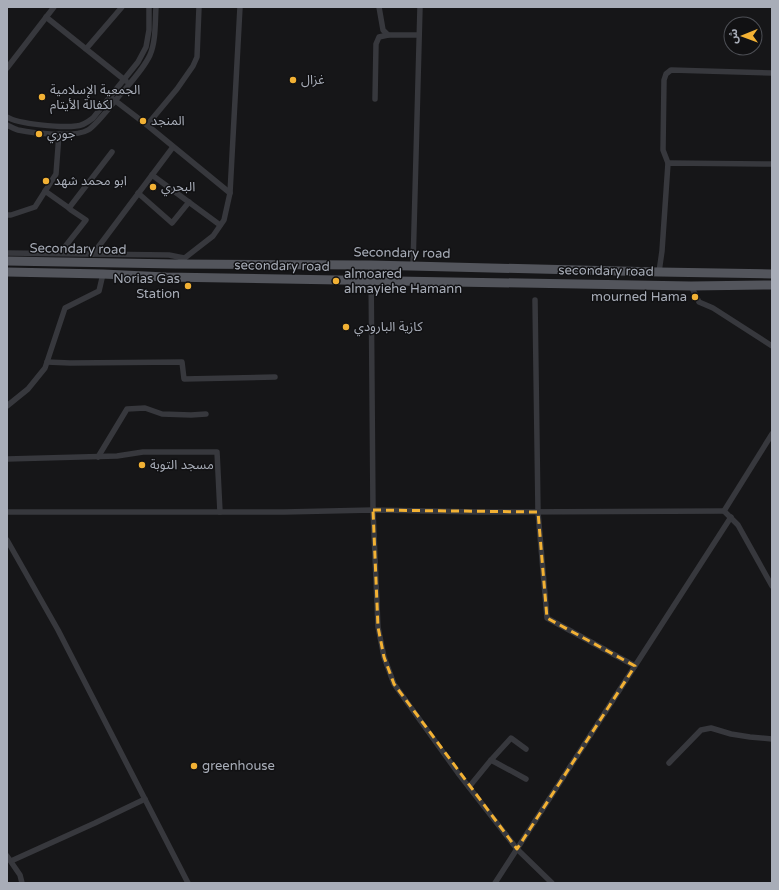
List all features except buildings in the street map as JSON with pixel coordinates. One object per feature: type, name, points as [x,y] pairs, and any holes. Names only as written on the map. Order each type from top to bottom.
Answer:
[{"type":"main road","name":"Secondary road","points":[[7,261],[371,265],[772,274]]},
{"type":"main road","name":"secondary road","points":[[7,272],[371,281],[691,286],[772,285]]},
{"type":"street","points":[[7,68],[54,7]]},
{"type":"street","points":[[86,49],[122,7]]},
{"type":"street","points":[[7,117],[21,123],[57,126],[77,126],[86,123],[93,118],[138,62],[146,47],[149,30],[149,7]]},
{"type":"street","points":[[7,125],[17,130],[35,133],[75,134],[88,130],[115,101],[143,67],[150,55],[154,43],[156,7]]},
{"type":"street","points":[[147,125],[177,89],[193,66],[197,57],[199,7]]},
{"type":"street","points":[[176,264],[213,236],[224,220],[230,193],[240,7]]},
{"type":"street","points":[[379,7],[383,30],[388,35]]},
{"type":"street","points":[[412,266],[420,7]]},
{"type":"street","points":[[46,17],[129,84]]},
{"type":"street","points":[[375,99],[376,44],[379,37],[388,35],[419,35]]},
{"type":"street","points":[[659,272],[662,251],[668,163],[663,150],[664,80],[666,74],[671,70],[772,73]]},
{"type":"street","points":[[110,97],[147,125],[230,193]]},
{"type":"street","points":[[7,215],[35,207],[56,174],[59,134]]},
{"type":"street","points":[[93,254],[173,147]]},
{"type":"street","points":[[69,208],[112,152]]},
{"type":"street","points":[[668,163],[772,164]]},
{"type":"street","points":[[152,175],[220,225]]},
{"type":"street","points":[[45,191],[86,220],[60,253]]},
{"type":"street","points":[[138,194],[172,223],[189,202]]},
{"type":"street","points":[[7,252],[169,255],[184,258]]},
{"type":"street","points":[[371,265],[373,510],[378,627],[384,657],[394,684],[469,787],[517,849],[552,883]]},
{"type":"street","points":[[7,406],[28,389],[45,368],[65,308],[99,291],[103,274]]},
{"type":"street","points":[[691,286],[699,302],[713,308],[772,346]]},
{"type":"street","points":[[535,300],[538,512],[547,618],[635,666]]},
{"type":"street","points":[[47,362],[182,362],[184,379],[276,377]]},
{"type":"street","points":[[98,457],[127,409],[145,408],[162,414],[206,414]]},
{"type":"street","points":[[724,510],[772,434]]},
{"type":"street","points":[[7,459],[98,457],[142,452],[217,452],[220,512]]},
{"type":"street","points":[[7,512],[373,510],[538,512],[724,510],[738,525],[772,586]]},
{"type":"street","points":[[495,883],[731,517]]},
{"type":"street","points":[[7,540],[58,630],[188,883]]},
{"type":"street","points":[[669,763],[701,730],[707,728],[714,728],[736,735],[772,739]]},
{"type":"street","points":[[469,787],[511,738],[526,749]]},
{"type":"street","points":[[491,760],[526,779]]},
{"type":"street","points":[[11,861],[145,799]]},
{"type":"street","points":[[7,856],[20,875],[22,883]]},
{"type":"highlighted area","points":[[373,510],[538,512],[547,618],[635,666],[517,849],[394,684],[384,657],[378,627]]},
{"type":"place","name":"غزال","points":[[293,80]]},
{"type":"place","name":"الجمعية الإسلامية لكفالة الأيتام","points":[[42,97]]},
{"type":"place","name":"المنجد","points":[[143,121]]},
{"type":"place","name":"جوري","points":[[39,134]]},
{"type":"place","name":"ابو محمد شهد","points":[[46,181]]},
{"type":"place","name":"البحري","points":[[153,187]]},
{"type":"place","name":"almoared almayiehe Hamann","points":[[336,281]]},
{"type":"place","name":"Norias Gas Station","points":[[188,286]]},
{"type":"place","name":"mourned Hama","points":[[695,297]]},
{"type":"place","name":"كازية البارودي","points":[[346,327]]},
{"type":"place","name":"مسجد التوبة","points":[[142,465]]},
{"type":"place","name":"greenhouse","points":[[194,766]]}]
